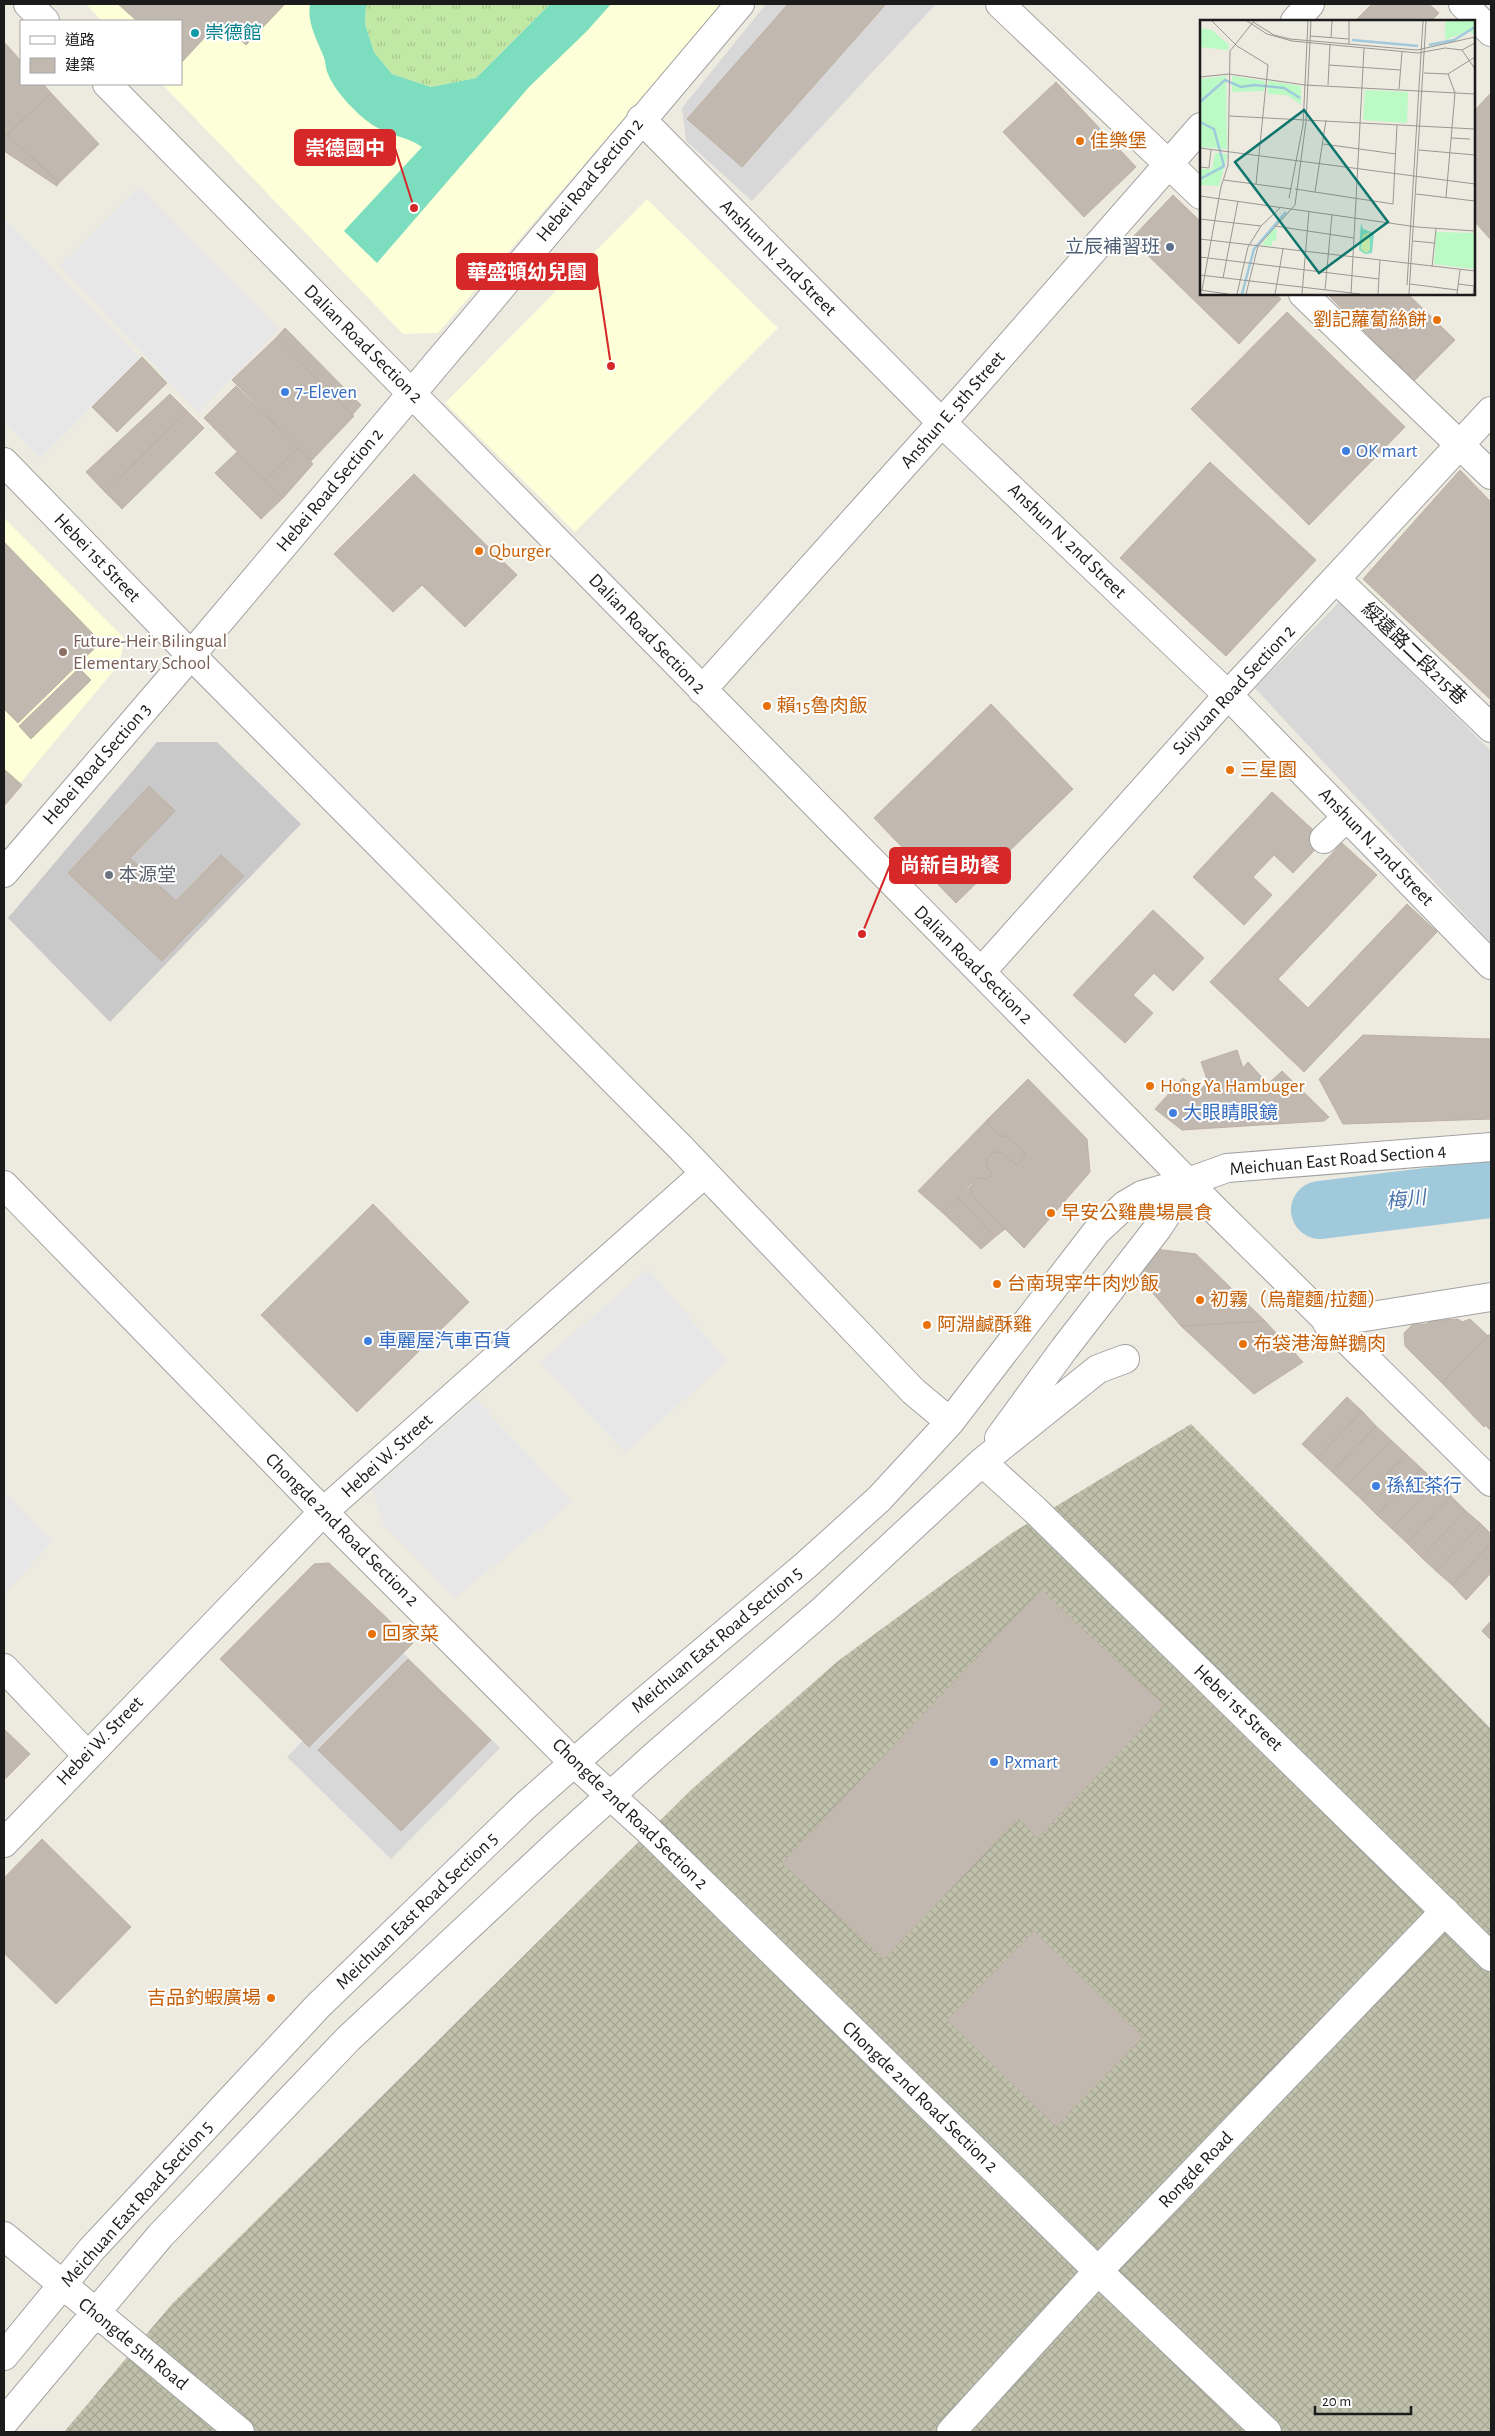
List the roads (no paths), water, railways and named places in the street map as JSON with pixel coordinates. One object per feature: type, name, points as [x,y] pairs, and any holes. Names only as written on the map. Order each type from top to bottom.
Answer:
[{"type":"street","points":[[28,4],[44,20]]},
{"type":"street","name":"Hebei Road Section 2","points":[[191,655],[641,119],[740,4]]},
{"type":"street","points":[[1000,4],[1200,194]]},
{"type":"street","points":[[1296,20],[1310,4]]},
{"type":"street","points":[[1463,4],[1491,32]]},
{"type":"street","name":"Dalian Road Section 2","points":[[108,85],[1327,1323],[1491,1482]]},
{"type":"street","name":"Anshun N. 2nd Street","points":[[641,119],[941,422],[1228,695],[1491,965]]},
{"type":"street","name":"Anshun E. 5th Street","points":[[702,690],[1200,128]]},
{"type":"street","points":[[1304,295],[1491,475]]},
{"type":"street","name":"Suiyuan Road Section 2","points":[[980,972],[1228,695],[1491,411]]},
{"type":"street","name":"Hebei 1st Street","points":[[4,462],[191,655],[705,1173],[913,1391],[950,1422]]},
{"type":"street","name":"綏遠路二段215巷","points":[[1336,580],[1491,728]]},
{"type":"street","name":"Hebei Road Section 3","points":[[4,873],[191,655]]},
{"type":"street","points":[[1324,839],[1347,817]]},
{"type":"street","name":"Meichuan East Road Section 4","points":[[1188,1182],[1227,1168],[1491,1147]]},
{"type":"street","name":"Hebei W. Street","points":[[4,1843],[87,1754],[323,1512],[705,1173]]},
{"type":"street","name":"Meichuan East Road Section 5","points":[[4,2356],[91,2250],[318,2006],[525,1806],[628,1714],[813,1559],[879,1499],[950,1422],[1097,1231],[1125,1205],[1142,1195],[1188,1182]]},
{"type":"street","name":"Meichuan East Road Section 5","points":[[982,1462],[1064,1349],[1157,1229],[1188,1182]]},
{"type":"street","name":"Chongde 2nd Road Section 2","points":[[4,1185],[323,1512],[574,1763],[645,1827],[1098,2271],[1267,2432]]},
{"type":"street","points":[[1327,1323],[1491,1297]]},
{"type":"street","name":"Meichuan East Road Section 5","points":[[4,2422],[160,2236],[348,2039],[658,1752],[824,1610],[982,1462],[1098,1369],[1125,1359]]},
{"type":"street","name":"Hebei 1st Street","points":[[982,1462],[1035,1510],[1491,1957]]},
{"type":"street","points":[[4,1668],[87,1754]]},
{"type":"street","name":"Rongde Road","points":[[951,2432],[1098,2271],[1445,1911]]},
{"type":"street","name":"Chongde 5th Road","points":[[4,2236],[240,2432]]},
{"type":"waterway","name":"梅川","points":[[1320,1210],[1491,1189]]},
{"type":"place","name":"崇德館","points":[[195,33]]},
{"type":"place","name":"佳樂堡","points":[[1080,141]]},
{"type":"place","name":"崇德國中","points":[[414,208]]},
{"type":"place","name":"立辰補習班","points":[[1170,247]]},
{"type":"place","name":"劉記蘿蔔絲餅","points":[[1437,320]]},
{"type":"place","name":"華盛頓幼兒園","points":[[611,366]]},
{"type":"place","name":"7-Eleven","points":[[285,392]]},
{"type":"place","name":"OK mart","points":[[1346,451]]},
{"type":"place","name":"Qburger","points":[[479,551]]},
{"type":"place","name":"Future-Heir Bilingual Elementary School","points":[[63,652]]},
{"type":"place","name":"賴15魯肉飯","points":[[767,706]]},
{"type":"place","name":"三星園","points":[[1230,770]]},
{"type":"place","name":"本源堂","points":[[109,875]]},
{"type":"place","name":"尚新自助餐","points":[[862,934]]},
{"type":"place","name":"Hong Ya Hambuger","points":[[1150,1086]]},
{"type":"place","name":"大眼睛眼鏡","points":[[1173,1113]]},
{"type":"place","name":"早安公雞農場晨食","points":[[1051,1213]]},
{"type":"place","name":"台南現宰牛肉炒飯","points":[[997,1284]]},
{"type":"place","name":"初霧（烏龍麵/拉麵）","points":[[1200,1300]]},
{"type":"place","name":"阿淵鹹酥雞","points":[[927,1325]]},
{"type":"place","name":"車麗屋汽車百貨","points":[[368,1341]]},
{"type":"place","name":"布袋港海鮮鵝肉","points":[[1243,1344]]},
{"type":"place","name":"孫紅茶行","points":[[1376,1486]]},
{"type":"place","name":"回家菜","points":[[372,1634]]},
{"type":"place","name":"Pxmart","points":[[994,1762]]},
{"type":"place","name":"吉品釣蝦廣場","points":[[271,1998]]}]
